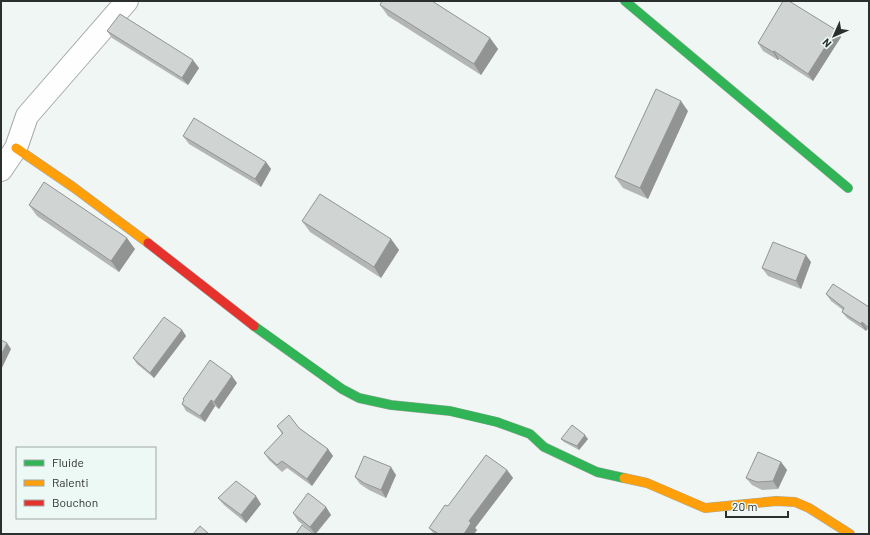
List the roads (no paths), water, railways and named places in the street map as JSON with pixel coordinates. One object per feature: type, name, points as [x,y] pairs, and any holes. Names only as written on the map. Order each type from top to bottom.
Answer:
[{"type":"street","points":[[1,170],[16,148],[27,116],[127,1]]},
{"type":"street","points":[[625,1],[848,188]]},
{"type":"street","points":[[16,148],[73,187],[163,254],[269,338],[342,389],[359,398],[391,405],[450,411],[496,422],[530,434],[544,447],[597,472],[647,483],[705,508],[776,501],[796,502],[809,508],[850,534]]}]
